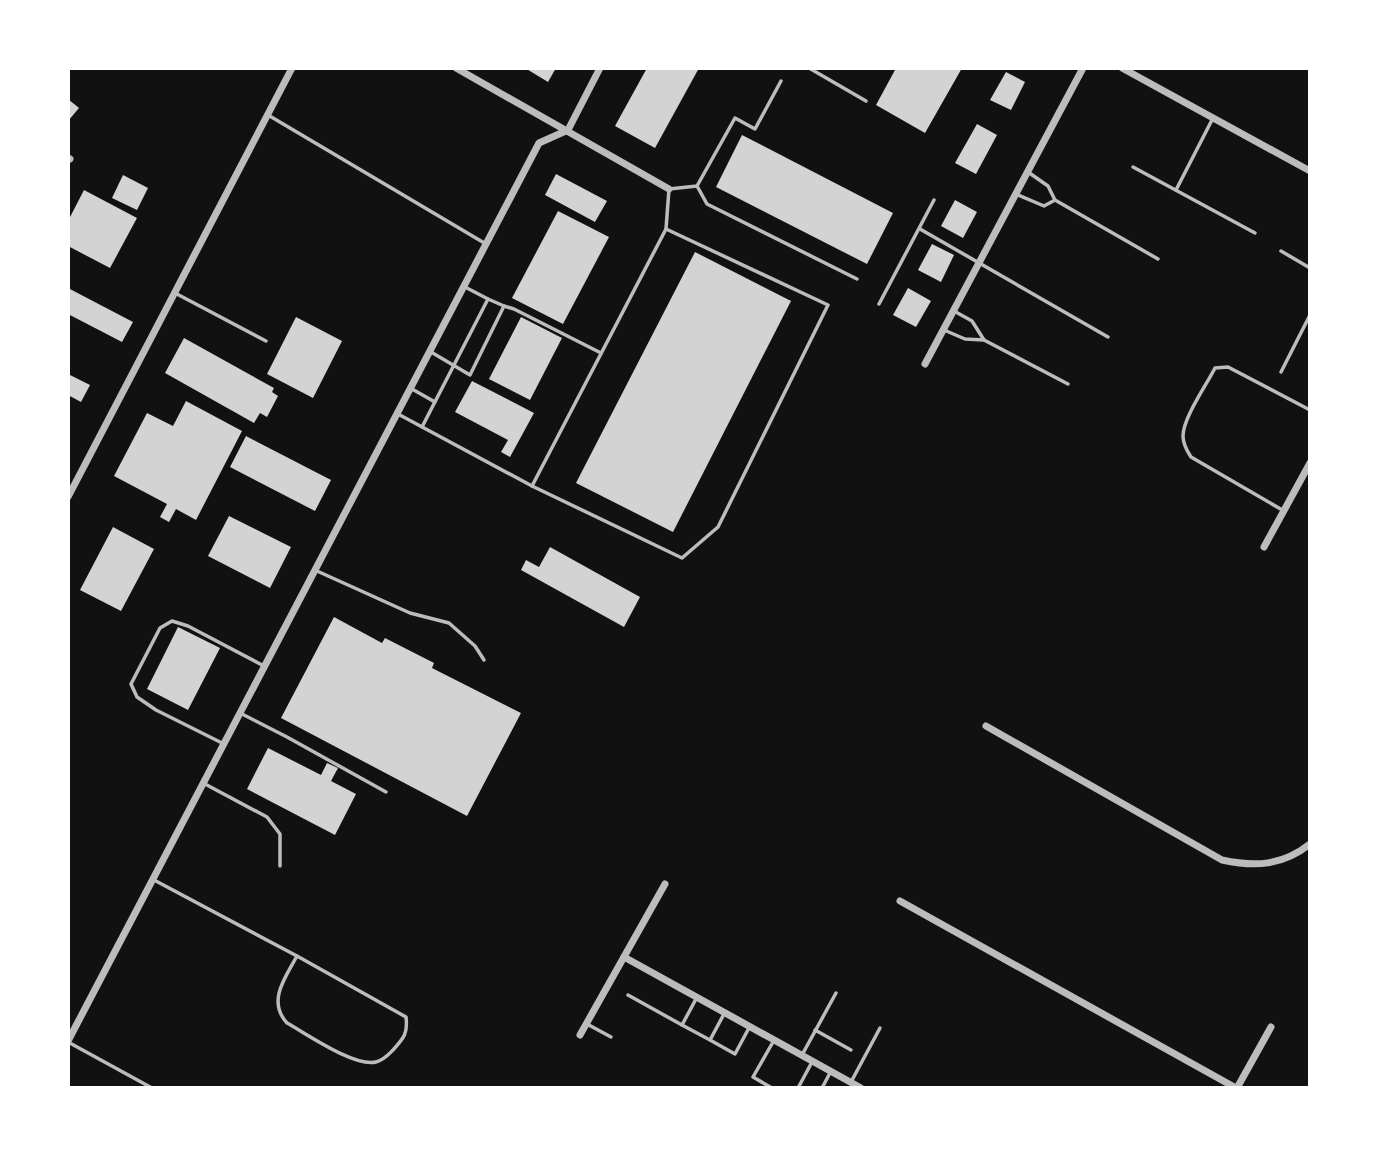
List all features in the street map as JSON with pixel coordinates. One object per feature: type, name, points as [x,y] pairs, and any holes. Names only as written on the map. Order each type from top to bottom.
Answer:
[{"type":"street","points":[[68,497],[292,68]]},
{"type":"street","points":[[456,68],[669,189]]},
{"type":"street","points":[[68,1042],[539,144],[568,130],[600,68]]},
{"type":"street","points":[[925,364],[1083,68]]},
{"type":"street","points":[[1122,68],[1310,171]]},
{"type":"street","points":[[1264,547],[1310,463]]},
{"type":"street","points":[[985,726],[1222,860],[1242,865],[1264,865],[1298,854],[1310,844]]},
{"type":"street","points":[[580,1035],[665,884]]},
{"type":"street","points":[[900,901],[1237,1088],[1271,1027]]},
{"type":"street","points":[[624,957],[861,1088]]},
{"type":"lane","points":[[809,68],[866,101]]},
{"type":"lane","points":[[697,186],[735,118],[755,129],[781,81]]},
{"type":"lane","points":[[268,115],[488,244]]},
{"type":"lane","points":[[1176,190],[1213,118]]},
{"type":"lane","points":[[1133,167],[1255,233]]},
{"type":"lane","points":[[1028,172],[1048,186],[1055,200],[1158,259]]},
{"type":"lane","points":[[532,486],[666,229],[669,189],[697,186]]},
{"type":"lane","points":[[697,186],[707,204],[857,279]]},
{"type":"lane","points":[[1016,194],[1044,206],[1055,200]]},
{"type":"lane","points":[[879,304],[934,200]]},
{"type":"lane","points":[[398,414],[532,486],[682,558],[718,527],[828,305],[666,229]]},
{"type":"lane","points":[[920,229],[1108,337]]},
{"type":"lane","points":[[1280,251],[1310,268]]},
{"type":"lane","points":[[466,286],[601,353]]},
{"type":"lane","points":[[175,293],[266,341]]},
{"type":"lane","points":[[422,427],[488,299]]},
{"type":"lane","points":[[431,352],[470,375],[504,306]]},
{"type":"lane","points":[[954,311],[972,321],[984,340]]},
{"type":"lane","points":[[1281,372],[1310,315]]},
{"type":"lane","points":[[944,330],[965,339],[984,340],[1068,384]]},
{"type":"lane","points":[[1284,510],[1191,457],[1185,447],[1185,425],[1215,368],[1228,367],[1310,410]]},
{"type":"lane","points":[[412,389],[435,402]]},
{"type":"lane","points":[[317,570],[410,613],[449,623],[475,646],[484,660]]},
{"type":"lane","points":[[226,744],[195,731],[137,697],[131,684],[160,628],[172,621],[188,626],[267,667]]},
{"type":"lane","points":[[242,714],[386,792]]},
{"type":"lane","points":[[205,784],[267,817],[280,834],[280,866]]},
{"type":"lane","points":[[154,880],[297,956],[406,1017],[408,1030],[403,1040],[386,1058],[374,1062],[359,1061],[287,1023],[279,1015],[280,987],[297,956]]},
{"type":"lane","points":[[802,1055],[836,993]]},
{"type":"lane","points":[[628,995],[735,1054],[751,1027]]},
{"type":"lane","points":[[682,1025],[697,997]]},
{"type":"lane","points":[[710,1040],[725,1012]]},
{"type":"lane","points":[[587,1024],[611,1037]]},
{"type":"lane","points":[[851,1082],[880,1028]]},
{"type":"lane","points":[[815,1030],[851,1051]]},
{"type":"lane","points":[[772,1088],[753,1077],[774,1040]]},
{"type":"lane","points":[[68,1042],[152,1088]]},
{"type":"lane","points":[[798,1088],[813,1061]]},
{"type":"lane","points":[[822,1088],[831,1071]]},
{"type":"building","points":[[525,68],[556,68],[548,82]]},
{"type":"building","points":[[647,68],[699,68],[655,148],[615,126]]},
{"type":"building","points":[[892,68],[962,68],[925,133],[876,105],[895,70]]},
{"type":"building","points":[[1006,72],[1025,82],[1011,110],[990,100]]},
{"type":"building","points":[[68,99],[79,108],[68,121]]},
{"type":"building","points":[[977,124],[997,135],[976,174],[955,163]]},
{"type":"building","points":[[742,135],[893,213],[867,264],[716,187]]},
{"type":"building","points":[[556,174],[607,201],[595,222],[545,195]]},
{"type":"building","points":[[123,175],[148,188],[137,210],[112,198]]},
{"type":"building","points":[[84,190],[137,218],[110,268],[68,246],[68,221]]},
{"type":"building","points":[[955,200],[977,212],[963,238],[941,226]]},
{"type":"building","points":[[558,211],[609,237],[563,324],[512,298]]},
{"type":"building","points":[[932,244],[954,255],[941,282],[918,270]]},
{"type":"building","points":[[695,252],[791,301],[673,532],[576,483]]},
{"type":"building","points":[[68,288],[133,322],[122,342],[68,314]]},
{"type":"building","points":[[908,288],[931,301],[916,327],[893,315]]},
{"type":"building","points":[[296,317],[342,341],[313,398],[267,374]]},
{"type":"building","points":[[521,317],[562,338],[530,400],[489,379]]},
{"type":"building","points":[[184,338],[274,388],[272,392],[278,396],[267,417],[260,413],[254,423],[165,373]]},
{"type":"building","points":[[68,374],[90,385],[81,402],[68,395]]},
{"type":"building","points":[[472,381],[534,413],[510,457],[501,452],[508,440],[455,412]]},
{"type":"building","points":[[186,401],[242,431],[196,520],[176,509],[169,522],[160,517],[167,504],[114,476],[147,413],[173,426]]},
{"type":"building","points":[[246,436],[331,480],[315,511],[230,467]]},
{"type":"building","points":[[229,516],[291,547],[270,588],[208,556]]},
{"type":"building","points":[[113,527],[154,549],[121,611],[80,590]]},
{"type":"building","points":[[550,547],[640,597],[624,627],[521,570],[526,560],[539,567]]},
{"type":"building","points":[[334,617],[382,643],[385,638],[434,663],[432,668],[521,713],[467,816],[281,718]]},
{"type":"building","points":[[178,627],[220,648],[188,710],[147,689]]},
{"type":"building","points":[[268,748],[321,775],[327,763],[338,768],[331,781],[356,794],[335,835],[247,789]]}]
